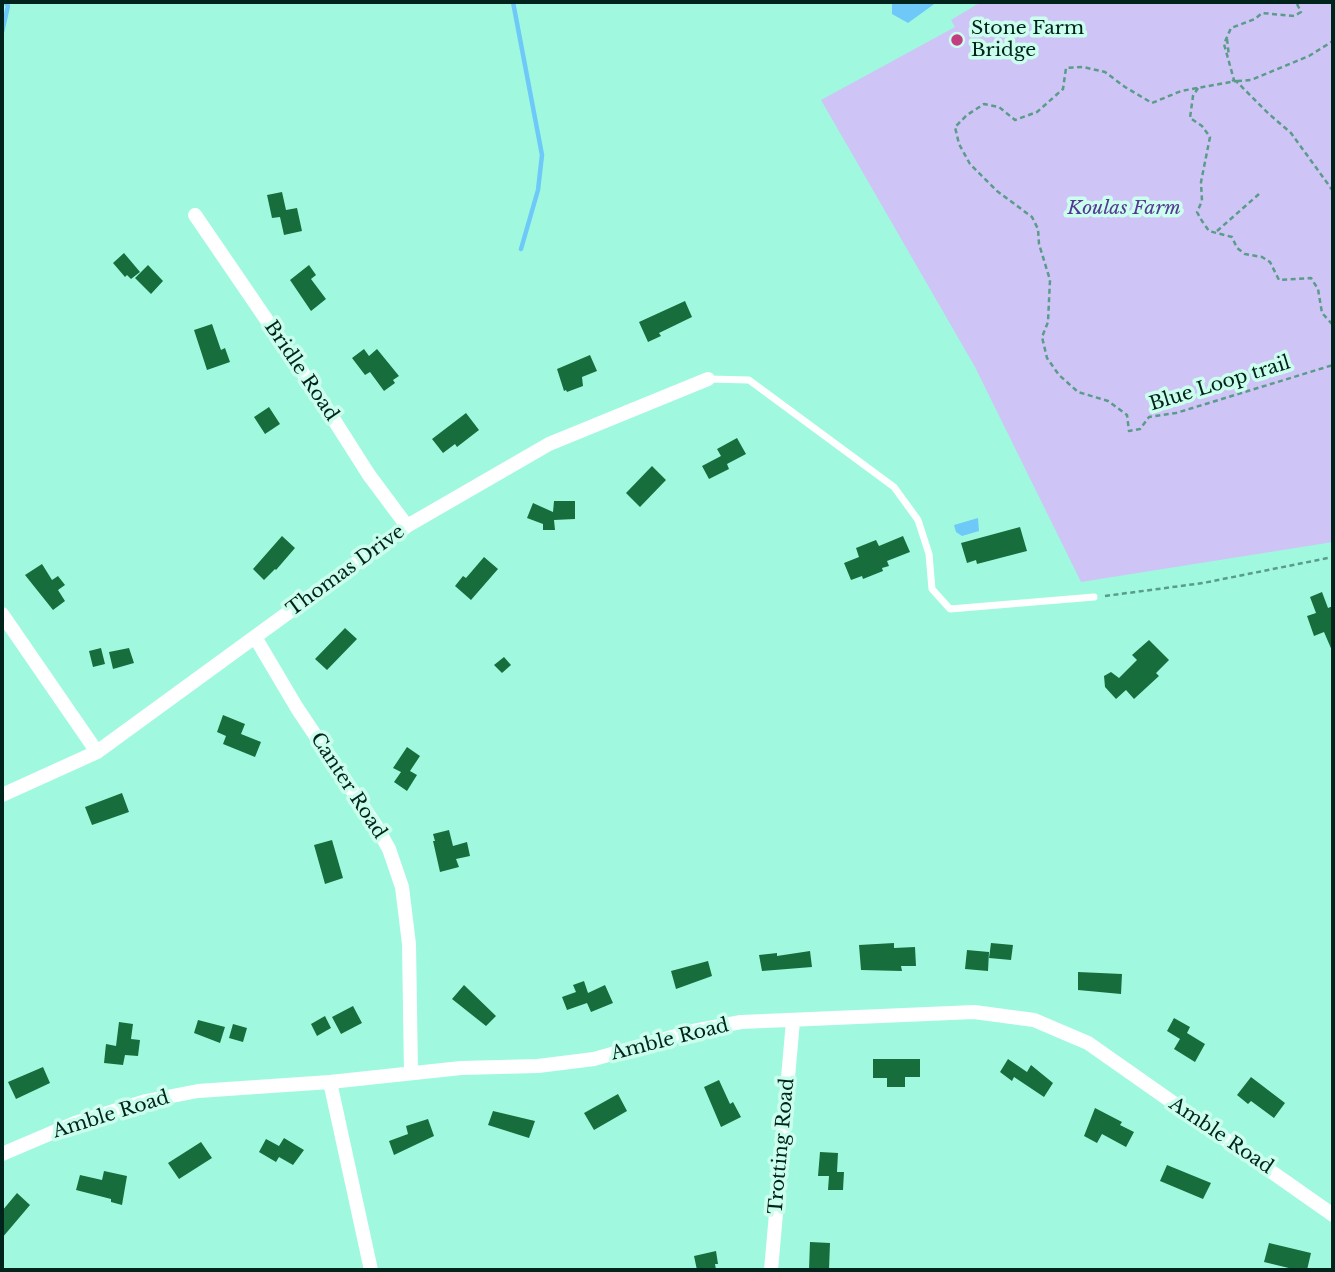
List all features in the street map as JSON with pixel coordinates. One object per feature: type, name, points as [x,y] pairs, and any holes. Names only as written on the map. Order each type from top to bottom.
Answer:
[{"type":"street","name":"Bridle Road","points":[[195,215],[320,398],[369,475],[407,526]]},
{"type":"street","name":"Thomas Drive","points":[[2,795],[97,752],[407,526],[549,444],[708,379]]},
{"type":"street","points":[[2,614],[97,752]]},
{"type":"street","name":"Canter Road","points":[[255,637],[297,708],[389,849],[402,887],[409,944],[411,1073]]},
{"type":"street","name":"Amble Road","points":[[2,1154],[75,1123],[146,1101],[221,1089],[330,1082],[461,1068],[538,1066],[594,1059],[693,1031],[741,1022],[974,1012],[1034,1020],[1088,1043],[1333,1215]]},
{"type":"street","name":"Trotting Road","points":[[771,1270],[793,1021]]},
{"type":"street","points":[[330,1082],[371,1270]]},
{"type":"lane","points":[[708,379],[749,380],[894,487],[918,520],[929,554],[932,589],[950,609],[1094,597]]},
{"type":"path","points":[[1297,2],[1302,12],[1294,17],[1275,13],[1262,14],[1232,30],[1226,44],[1236,81],[1291,133],[1333,191]]},
{"type":"path","points":[[1297,2],[1301,12],[1294,16],[1262,13],[1255,19],[1231,28],[1224,44],[1234,80],[1179,90],[1151,101],[1105,72],[1083,66],[1065,68],[1061,89],[1036,112],[1016,120],[1000,106],[984,104],[966,114],[955,127],[958,144],[974,169],[997,192],[1030,217],[1037,229],[1050,280],[1048,322],[1041,337],[1046,358],[1058,375],[1078,393],[1108,401],[1127,415],[1129,431],[1141,429],[1150,418],[1173,415],[1333,365]]},
{"type":"path","name":"Blue Loop trail","points":[[1333,41],[1309,56],[1251,80],[1181,91],[1152,103],[1105,72],[1083,67],[1066,68],[1063,89],[1037,112],[1015,120],[999,107],[984,104],[955,127],[959,144],[970,164],[997,191],[1032,218],[1038,229],[1039,244],[1050,280],[1048,322],[1042,337],[1047,358],[1059,375],[1078,392],[1108,401],[1127,415],[1129,431],[1140,429],[1149,417],[1176,413],[1333,365]]},
{"type":"path","points":[[1198,88],[1193,96],[1191,118],[1202,126],[1210,137],[1201,182],[1202,201],[1197,212],[1209,231],[1232,237],[1237,247],[1245,254],[1262,257],[1270,262],[1279,280],[1311,278],[1318,289],[1322,313],[1333,325]]},
{"type":"path","points":[[1217,232],[1259,194]]},
{"type":"path","points":[[1094,597],[1203,583],[1333,557]]},
{"type":"green space","name":"Koulas Farm","points":[[981,2],[1333,2],[1333,542],[1081,582],[975,367],[821,100],[955,27],[951,20]]},
{"type":"water","points":[[892,2],[937,2],[908,23],[892,14]]},
{"type":"water","points":[[978,518],[979,531],[962,536],[956,532],[954,525]]},
{"type":"building","points":[[282,192],[286,210],[297,208],[302,231],[284,235],[280,217],[272,218],[267,195]]},
{"type":"building","points":[[124,253],[140,272],[131,279],[127,275],[125,277],[113,263]]},
{"type":"building","points":[[148,265],[163,281],[151,294],[135,278]]},
{"type":"building","points":[[309,265],[316,275],[311,279],[326,299],[311,311],[290,280]]},
{"type":"building","points":[[685,301],[692,317],[659,333],[661,336],[648,342],[639,322]]},
{"type":"building","points":[[212,324],[221,350],[225,348],[230,362],[207,370],[194,330]]},
{"type":"building","points":[[364,349],[369,356],[377,349],[399,376],[393,380],[395,383],[384,391],[370,372],[365,375],[352,358]]},
{"type":"building","points":[[590,355],[597,371],[582,377],[583,386],[564,391],[557,369]]},
{"type":"building","points":[[269,407],[280,424],[265,434],[254,417]]},
{"type":"building","points":[[466,413],[479,430],[457,447],[455,444],[443,453],[432,439]]},
{"type":"building","points":[[737,438],[746,454],[727,464],[729,469],[709,479],[702,466],[721,456],[717,449]]},
{"type":"building","points":[[652,466],[666,480],[640,507],[626,493]]},
{"type":"building","points":[[554,501],[575,501],[575,519],[554,520],[555,530],[543,530],[543,524],[527,518],[533,503],[553,512]]},
{"type":"building","points":[[1020,527],[1027,551],[977,564],[976,560],[967,563],[961,543]]},
{"type":"building","points":[[282,536],[295,548],[264,580],[253,569]]},
{"type":"building","points":[[903,536],[910,552],[887,561],[889,566],[882,568],[883,571],[863,579],[862,576],[851,580],[844,563],[859,557],[856,548],[876,540],[879,546]]},
{"type":"building","points":[[484,557],[498,569],[471,600],[455,586],[463,576],[466,578]]},
{"type":"building","points":[[42,564],[52,580],[58,576],[65,585],[58,590],[65,601],[53,610],[25,575]]},
{"type":"building","points":[[1322,592],[1328,608],[1333,606],[1333,653],[1324,632],[1314,636],[1307,616],[1316,613],[1310,597]]},
{"type":"building","points":[[345,628],[357,639],[327,670],[315,659]]},
{"type":"building","points":[[1149,640],[1169,660],[1156,673],[1159,676],[1134,699],[1126,690],[1116,699],[1105,687],[1104,676],[1111,672],[1119,678],[1137,660],[1132,655]]},
{"type":"building","points":[[101,648],[105,664],[93,667],[89,651]]},
{"type":"building","points":[[129,648],[134,663],[113,669],[109,652]]},
{"type":"building","points":[[504,657],[511,665],[502,673],[494,665]]},
{"type":"building","points":[[223,715],[245,724],[241,734],[261,742],[255,757],[223,744],[226,736],[217,732]]},
{"type":"building","points":[[407,747],[420,756],[410,771],[417,775],[407,791],[394,782],[401,772],[393,768]]},
{"type":"building","points":[[122,793],[129,812],[92,825],[85,807]]},
{"type":"building","points":[[449,830],[453,846],[467,842],[470,856],[456,859],[459,867],[440,872],[433,834]]},
{"type":"building","points":[[332,840],[343,878],[325,884],[314,845]]},
{"type":"building","points":[[894,943],[894,948],[915,947],[916,966],[901,966],[902,971],[861,970],[859,945]]},
{"type":"building","points":[[991,943],[1013,945],[1011,960],[989,958]]},
{"type":"building","points":[[967,950],[989,952],[988,971],[965,969]]},
{"type":"building","points":[[810,951],[812,967],[762,971],[759,955],[777,953],[777,956]]},
{"type":"building","points":[[708,961],[712,976],[676,989],[671,971]]},
{"type":"building","points":[[1078,972],[1122,974],[1121,994],[1078,990]]},
{"type":"building","points":[[584,981],[588,993],[605,985],[613,1003],[591,1012],[587,1003],[567,1010],[562,997],[576,992],[573,985]]},
{"type":"building","points":[[464,985],[496,1016],[486,1026],[452,999]]},
{"type":"building","points":[[353,1006],[362,1023],[341,1034],[332,1017]]},
{"type":"building","points":[[325,1016],[331,1028],[317,1036],[311,1024]]},
{"type":"building","points":[[1174,1018],[1190,1027],[1187,1033],[1205,1044],[1195,1062],[1174,1049],[1180,1039],[1167,1031]]},
{"type":"building","points":[[198,1020],[225,1027],[220,1043],[194,1033]]},
{"type":"building","points":[[119,1022],[133,1024],[131,1039],[140,1040],[138,1056],[125,1055],[123,1065],[104,1063],[106,1044],[116,1046]]},
{"type":"building","points":[[233,1024],[247,1028],[243,1042],[229,1038]]},
{"type":"building","points":[[873,1059],[920,1059],[920,1077],[905,1077],[905,1087],[887,1087],[887,1078],[873,1078]]},
{"type":"building","points":[[1008,1059],[1027,1072],[1031,1065],[1053,1083],[1044,1097],[1014,1077],[1012,1081],[1000,1072]]},
{"type":"building","points":[[43,1067],[50,1083],[16,1099],[8,1082]]},
{"type":"building","points":[[1251,1077],[1285,1103],[1274,1118],[1251,1101],[1248,1104],[1237,1095]]},
{"type":"building","points":[[719,1080],[730,1104],[733,1102],[741,1117],[721,1127],[704,1087]]},
{"type":"building","points":[[618,1094],[627,1111],[594,1130],[584,1113]]},
{"type":"building","points":[[1095,1108],[1122,1122],[1120,1125],[1134,1132],[1126,1147],[1102,1134],[1097,1143],[1084,1136]]},
{"type":"building","points":[[493,1111],[535,1121],[529,1138],[488,1125]]},
{"type":"building","points":[[428,1119],[434,1136],[394,1155],[389,1141],[408,1134],[406,1126]]},
{"type":"building","points":[[284,1138],[304,1150],[293,1165],[279,1157],[276,1162],[259,1152],[266,1139],[279,1146]]},
{"type":"building","points":[[201,1142],[212,1158],[179,1179],[168,1163]]},
{"type":"building","points":[[820,1152],[838,1153],[837,1172],[844,1172],[843,1190],[828,1190],[829,1176],[818,1176]]},
{"type":"building","points":[[1167,1165],[1211,1183],[1203,1199],[1160,1181]]},
{"type":"building","points":[[104,1171],[127,1176],[122,1205],[111,1202],[111,1199],[76,1190],[80,1175],[102,1180]]},
{"type":"building","points":[[17,1193],[30,1205],[2,1238],[2,1211]]},
{"type":"building","points":[[810,1242],[830,1243],[829,1270],[809,1270]]},
{"type":"building","points":[[1269,1243],[1311,1253],[1307,1270],[1264,1262]]},
{"type":"building","points":[[716,1251],[716,1270],[697,1270],[694,1256]]},
{"type":"waterway","points":[[2,32],[8,6],[5,2]]},
{"type":"waterway","points":[[513,2],[542,155],[538,190],[521,249]]},
{"type":"place","name":"Stone Farm Bridge","points":[[957,40]]}]
